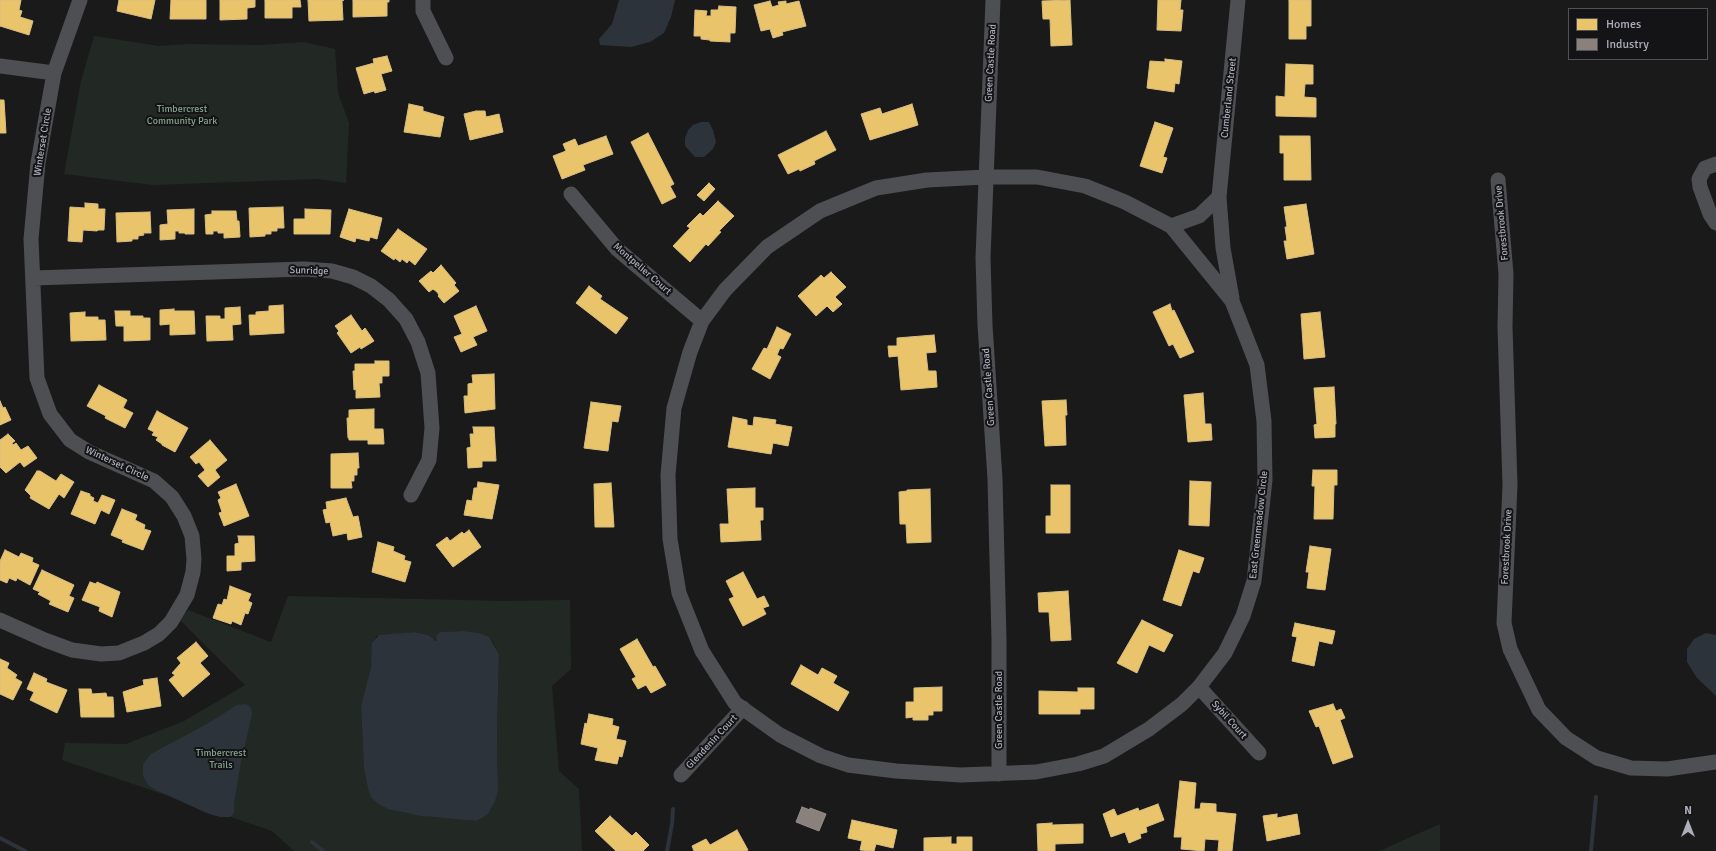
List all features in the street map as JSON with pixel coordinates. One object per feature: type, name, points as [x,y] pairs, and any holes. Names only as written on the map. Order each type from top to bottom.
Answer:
[{"type":"street","name":"Winterset Circle","points":[[0,620],[72,650],[94,654],[119,652],[144,643],[159,634],[171,622],[187,595],[191,584],[193,549],[188,526],[178,506],[164,488],[154,481],[89,452],[79,446],[63,432],[50,414],[38,378],[31,239],[38,163],[54,73],[80,0]]},
{"type":"street","points":[[423,0],[423,11],[446,58]]},
{"type":"street","name":"Green Castle Road","points":[[993,0],[982,258],[995,479],[999,640],[999,774]]},
{"type":"street","name":"Cumberland Street","points":[[1232,301],[1223,248],[1219,197],[1238,0]]},
{"type":"street","points":[[0,66],[54,73]]},
{"type":"street","points":[[1716,164],[1705,168],[1699,179],[1700,187],[1710,214],[1716,223]]},
{"type":"street","name":"East Greenmeadow Circle","points":[[986,177],[1037,177],[1085,186],[1125,202],[1171,226],[1232,301],[1257,365],[1264,421],[1264,494],[1254,581],[1243,616],[1225,653],[1199,687],[1182,704],[1149,729],[1104,756],[1078,764],[1036,772],[999,774],[961,775],[923,773],[848,765],[821,756],[780,735],[735,703],[702,651],[680,593],[670,539],[668,475],[674,408],[690,352],[702,321],[725,290],[767,247],[820,210],[876,188],[927,180],[986,177]]},
{"type":"street","name":"Forestbrook Drive","points":[[1498,180],[1506,274],[1505,327],[1510,485],[1504,623],[1510,650],[1539,710],[1566,738],[1597,758],[1631,768],[1667,768],[1716,762]]},
{"type":"street","name":"Montpelier Court","points":[[571,194],[617,249],[702,321]]},
{"type":"street","points":[[1171,226],[1199,216],[1219,197]]},
{"type":"street","name":"Sunridge","points":[[34,278],[304,269],[332,271],[353,277],[371,286],[389,300],[406,319],[418,342],[428,373],[432,428],[429,460],[411,495]]},
{"type":"street","name":"Sybil Court","points":[[1199,687],[1259,753]]},
{"type":"street","name":"Glendenin Court","points":[[681,775],[743,708]]},
{"type":"green space","name":"Timbercrest Community Park","points":[[94,36],[159,46],[187,44],[259,45],[304,42],[335,49],[338,93],[349,123],[346,183],[318,179],[152,185],[64,174],[81,81]]},
{"type":"green space","name":"Timbercrest Trails","points":[[288,596],[505,601],[570,600],[571,669],[552,686],[559,771],[579,789],[582,851],[294,851],[272,831],[62,760],[65,743],[126,744],[184,721],[245,685],[180,620],[188,610],[271,642]],"holes":[[[464,631],[479,633],[493,642],[499,654],[497,733],[498,773],[480,820],[473,821],[431,817],[402,812],[368,789],[364,769],[361,706],[370,677],[376,636],[415,632],[428,635],[433,638],[434,641],[437,641],[440,632]]]},
{"type":"green space","points":[[1440,824],[1440,851],[1380,851],[1397,843]]},
{"type":"shaded area","points":[[619,0],[675,0],[671,17],[664,33],[650,42],[631,47],[600,45],[599,39],[612,24]]},
{"type":"shaded area","points":[[701,122],[709,122],[716,142],[713,149],[704,157],[695,157],[685,146],[685,138],[688,130],[693,125]]},
{"type":"shaded area","points":[[464,631],[479,633],[489,637],[499,654],[497,733],[498,791],[495,801],[488,814],[477,821],[421,816],[388,809],[377,803],[371,797],[364,769],[361,706],[371,668],[372,643],[379,635],[415,632],[428,635],[433,638],[434,641],[437,641],[436,636],[440,632]]},
{"type":"shaded area","points":[[1706,633],[1716,635],[1716,696],[1697,678],[1687,662],[1687,649],[1694,639]]},
{"type":"shaded area","points":[[246,704],[251,708],[252,714],[241,762],[234,803],[234,813],[230,817],[220,817],[209,814],[149,786],[143,776],[143,764],[151,754],[207,724],[237,705]]},
{"type":"building: Homes","points":[[0,0],[21,0],[19,10],[22,11],[20,17],[33,21],[29,35],[0,26]]},
{"type":"building: Homes","points":[[119,0],[155,0],[151,19],[117,11]]},
{"type":"building: Homes","points":[[171,0],[206,0],[206,19],[170,19]]},
{"type":"building: Homes","points":[[220,0],[255,0],[255,7],[247,8],[247,19],[220,20]]},
{"type":"building: Homes","points":[[265,0],[300,0],[301,7],[292,7],[292,18],[265,18]]},
{"type":"building: Homes","points":[[308,0],[344,0],[342,1],[343,20],[309,21]]},
{"type":"building: Homes","points":[[353,0],[389,0],[389,2],[387,2],[387,16],[353,17]]},
{"type":"building: Homes","points":[[1070,0],[1072,45],[1051,46],[1050,19],[1043,19],[1042,1]]},
{"type":"building: Homes","points":[[1158,0],[1181,0],[1180,10],[1183,10],[1181,31],[1157,30]]},
{"type":"building: Homes","points":[[1289,0],[1311,0],[1311,26],[1306,26],[1306,39],[1289,39]]},
{"type":"building: Homes","points":[[770,1],[772,7],[779,5],[778,2],[786,1],[786,4],[799,1],[806,26],[782,32],[783,35],[773,38],[770,29],[761,31],[754,5]]},
{"type":"building: Homes","points":[[719,6],[736,7],[735,33],[730,33],[730,42],[710,41],[701,39],[701,36],[694,36],[695,10],[707,11],[706,16],[711,16],[711,10],[718,10]]},
{"type":"building: Homes","points":[[387,56],[392,71],[381,74],[386,90],[364,94],[356,68],[374,63],[373,59]]},
{"type":"building: Homes","points":[[1165,59],[1182,61],[1179,84],[1175,83],[1174,92],[1147,88],[1150,61],[1165,62]]},
{"type":"building: Homes","points":[[1286,64],[1313,65],[1313,84],[1305,84],[1304,97],[1316,98],[1316,117],[1276,116],[1276,96],[1285,97]]},
{"type":"building: Homes","points":[[0,100],[4,100],[6,133],[0,133]]},
{"type":"building: Homes","points":[[409,104],[423,107],[423,111],[444,117],[440,137],[404,132]]},
{"type":"building: Homes","points":[[912,104],[918,125],[870,140],[861,114],[880,108],[882,114]]},
{"type":"building: Homes","points":[[476,111],[485,111],[486,117],[499,114],[503,132],[470,140],[464,114]]},
{"type":"building: Homes","points":[[1155,122],[1173,128],[1163,157],[1167,158],[1162,173],[1140,166]]},
{"type":"building: Homes","points":[[826,131],[836,150],[814,161],[815,164],[800,171],[799,169],[788,174],[778,155]]},
{"type":"building: Homes","points":[[648,133],[674,184],[670,186],[676,197],[662,204],[631,142]]},
{"type":"building: Homes","points":[[606,136],[613,154],[583,165],[585,170],[562,179],[553,156],[566,151],[563,144],[575,139],[578,146]]},
{"type":"building: Homes","points":[[1280,136],[1310,136],[1311,180],[1284,180],[1284,153],[1280,153]]},
{"type":"building: Homes","points":[[709,183],[715,189],[704,201],[697,195]]},
{"type":"building: Homes","points":[[718,201],[734,216],[719,231],[721,232],[708,246],[706,244],[690,262],[673,246],[690,228],[687,226],[700,213],[703,216]]},
{"type":"building: Homes","points":[[85,203],[98,204],[98,209],[105,209],[104,230],[83,230],[82,242],[68,241],[70,207],[85,208]]},
{"type":"building: Homes","points":[[1306,204],[1314,254],[1287,259],[1284,241],[1287,241],[1285,227],[1287,227],[1284,207]]},
{"type":"building: Homes","points":[[283,207],[284,228],[277,228],[277,231],[271,231],[271,234],[265,234],[265,236],[250,237],[249,208]]},
{"type":"building: Homes","points":[[194,209],[194,234],[185,234],[175,231],[175,239],[160,240],[160,225],[168,224],[167,210]]},
{"type":"building: Homes","points":[[305,209],[331,210],[330,234],[294,234],[294,219],[305,219]]},
{"type":"building: Homes","points":[[349,209],[382,218],[377,239],[370,237],[369,241],[356,238],[355,242],[340,237]]},
{"type":"building: Homes","points":[[212,211],[236,211],[237,221],[239,221],[240,237],[224,238],[224,233],[218,233],[218,231],[213,231],[213,234],[206,234],[205,215],[212,214]]},
{"type":"building: Homes","points":[[150,212],[151,233],[143,233],[144,235],[138,236],[138,239],[132,239],[132,241],[117,242],[116,213]]},
{"type":"building: Homes","points":[[398,229],[427,249],[415,265],[409,260],[407,263],[402,259],[400,262],[395,258],[394,260],[381,251]]},
{"type":"building: Homes","points":[[441,265],[456,283],[454,285],[459,291],[444,303],[438,296],[439,295],[437,292],[433,289],[429,292],[419,281],[431,271],[433,273]]},
{"type":"building: Homes","points":[[831,272],[846,287],[835,297],[842,304],[833,312],[827,306],[816,316],[798,296],[821,275],[824,278]]},
{"type":"building: Homes","points":[[589,286],[602,296],[600,299],[628,318],[616,334],[576,303]]},
{"type":"building: Homes","points":[[1170,304],[1172,311],[1174,310],[1194,352],[1180,358],[1173,344],[1169,346],[1153,312]]},
{"type":"building: Homes","points":[[283,305],[284,333],[250,335],[249,315],[256,315],[256,312],[269,311],[269,306]]},
{"type":"building: Homes","points":[[476,306],[487,331],[473,337],[477,345],[461,352],[454,337],[462,334],[454,316]]},
{"type":"building: Homes","points":[[240,307],[241,324],[232,325],[233,340],[207,341],[206,316],[220,316],[220,319],[225,319],[225,308]]},
{"type":"building: Homes","points":[[174,309],[174,311],[194,311],[195,334],[170,335],[170,324],[160,325],[160,310]]},
{"type":"building: Homes","points":[[115,311],[130,311],[130,316],[143,316],[143,318],[150,318],[150,340],[124,341],[124,326],[116,326]]},
{"type":"building: Homes","points":[[85,312],[85,317],[98,317],[98,320],[105,320],[106,340],[71,341],[70,313]]},
{"type":"building: Homes","points":[[1320,312],[1325,357],[1304,359],[1301,314]]},
{"type":"building: Homes","points":[[351,315],[362,331],[365,328],[374,341],[351,353],[337,333],[339,331],[335,326]]},
{"type":"building: Homes","points":[[777,327],[791,334],[783,349],[780,348],[777,355],[781,357],[770,379],[752,369],[764,348],[767,349]]},
{"type":"building: Homes","points":[[934,335],[936,352],[926,353],[928,371],[936,371],[937,387],[901,390],[898,356],[889,357],[888,346],[897,346],[897,338]]},
{"type":"building: Homes","points":[[375,361],[389,361],[389,376],[382,376],[382,383],[379,383],[380,397],[356,398],[353,371],[355,371],[355,364],[375,364]]},
{"type":"building: Homes","points":[[494,374],[495,409],[465,413],[464,396],[468,396],[468,384],[473,383],[472,375]]},
{"type":"building: Homes","points":[[99,385],[127,400],[123,408],[133,413],[125,428],[105,418],[106,416],[87,406]]},
{"type":"building: Homes","points":[[1334,387],[1336,424],[1335,437],[1315,438],[1314,425],[1317,424],[1314,388]]},
{"type":"building: Homes","points":[[1203,393],[1205,424],[1211,424],[1212,440],[1188,442],[1184,395]]},
{"type":"building: Homes","points":[[1066,400],[1066,445],[1045,446],[1042,401]]},
{"type":"building: Homes","points":[[0,401],[3,408],[5,407],[11,420],[0,425]]},
{"type":"building: Homes","points":[[591,402],[621,406],[618,422],[612,421],[608,451],[584,448]]},
{"type":"building: Homes","points":[[374,409],[374,429],[383,429],[384,444],[368,444],[368,440],[349,440],[347,418],[349,418],[349,410]]},
{"type":"building: Homes","points":[[157,411],[188,428],[175,452],[156,440],[158,437],[152,435],[154,432],[148,429]]},
{"type":"building: Homes","points":[[733,417],[747,420],[747,425],[753,426],[754,417],[776,420],[775,424],[792,427],[788,446],[773,443],[771,454],[728,447]]},
{"type":"building: Homes","points":[[473,427],[494,427],[496,461],[482,461],[482,467],[468,468],[467,448],[471,447],[470,434],[474,434]]},
{"type":"building: Homes","points":[[8,434],[15,441],[12,443],[13,445],[16,443],[21,450],[28,446],[37,458],[24,467],[20,462],[6,473],[0,467],[0,440]]},
{"type":"building: Homes","points":[[210,440],[227,460],[215,470],[220,477],[208,487],[198,476],[205,470],[199,462],[196,464],[190,457]]},
{"type":"building: Homes","points":[[358,453],[359,468],[357,468],[357,475],[354,475],[354,481],[351,481],[352,488],[331,488],[331,454]]},
{"type":"building: Homes","points":[[1313,470],[1337,470],[1337,485],[1334,485],[1333,519],[1314,519],[1315,486],[1312,486]]},
{"type":"building: Homes","points":[[37,471],[40,471],[56,481],[61,474],[74,482],[64,498],[59,494],[49,509],[30,498],[31,496],[25,490]]},
{"type":"building: Homes","points":[[1190,481],[1211,482],[1209,526],[1189,525]]},
{"type":"building: Homes","points":[[478,482],[499,485],[492,519],[464,515],[467,500],[472,501],[474,488],[477,488]]},
{"type":"building: Homes","points":[[611,483],[614,527],[595,527],[594,484]]},
{"type":"building: Homes","points":[[236,484],[249,516],[224,526],[219,513],[222,512],[218,500],[221,498],[218,492]]},
{"type":"building: Homes","points":[[1051,485],[1070,485],[1070,533],[1046,533],[1046,516],[1051,516]]},
{"type":"building: Homes","points":[[755,488],[755,508],[763,508],[763,520],[760,520],[761,540],[721,542],[720,524],[729,524],[727,489]]},
{"type":"building: Homes","points":[[930,489],[931,542],[907,543],[906,524],[900,524],[899,492],[907,490]]},
{"type":"building: Homes","points":[[81,491],[90,494],[90,496],[94,498],[93,501],[98,503],[102,495],[115,500],[109,514],[101,510],[95,524],[71,514]]},
{"type":"building: Homes","points":[[346,498],[353,517],[358,516],[362,537],[348,540],[347,533],[333,536],[330,522],[326,523],[323,510],[327,509],[326,502]]},
{"type":"building: Homes","points":[[122,509],[137,515],[135,520],[145,525],[144,529],[151,531],[143,550],[122,542],[123,540],[111,535]]},
{"type":"building: Homes","points":[[469,530],[481,547],[453,567],[436,545],[447,537],[450,541],[462,532],[464,534]]},
{"type":"building: Homes","points":[[238,536],[254,536],[255,561],[241,562],[241,570],[227,571],[227,556],[235,556],[235,544],[239,543]]},
{"type":"building: Homes","points":[[378,542],[394,547],[393,551],[405,556],[404,560],[411,562],[405,582],[372,572]]},
{"type":"building: Homes","points":[[1310,546],[1331,549],[1325,590],[1307,588],[1309,572],[1306,572]]},
{"type":"building: Homes","points":[[5,550],[19,557],[21,553],[33,558],[32,562],[39,565],[30,585],[17,578],[16,581],[9,578],[7,583],[0,580],[0,561]]},
{"type":"building: Homes","points":[[1179,550],[1204,558],[1199,573],[1193,571],[1181,606],[1163,600]]},
{"type":"building: Homes","points":[[42,570],[74,585],[69,596],[74,598],[68,612],[49,604],[51,601],[38,594],[40,592],[33,589]]},
{"type":"building: Homes","points":[[743,572],[757,599],[764,596],[769,606],[763,608],[766,614],[743,626],[729,599],[734,597],[726,581]]},
{"type":"building: Homes","points":[[90,582],[96,584],[97,582],[120,592],[112,617],[99,611],[100,607],[82,600]]},
{"type":"building: Homes","points":[[230,586],[251,594],[248,601],[252,603],[248,614],[245,613],[241,625],[232,621],[231,624],[213,618],[218,604],[222,605],[224,599],[227,600]]},
{"type":"building: Homes","points":[[1068,591],[1071,640],[1051,641],[1049,612],[1039,612],[1038,593]]},
{"type":"building: Homes","points":[[1142,620],[1173,635],[1164,652],[1149,645],[1137,673],[1117,663]]},
{"type":"building: Homes","points":[[1295,623],[1335,631],[1332,644],[1319,641],[1314,666],[1292,661],[1297,637],[1292,636]]},
{"type":"building: Homes","points":[[637,639],[653,667],[655,666],[666,685],[651,693],[646,685],[638,689],[632,679],[636,677],[620,649]]},
{"type":"building: Homes","points":[[196,642],[208,656],[200,663],[210,674],[183,697],[169,680],[175,675],[172,673],[181,663],[177,658]]},
{"type":"building: Homes","points":[[0,659],[9,663],[7,668],[17,675],[15,678],[22,682],[13,700],[0,694]]},
{"type":"building: Homes","points":[[801,665],[818,675],[822,668],[837,676],[833,683],[849,692],[838,711],[791,684]]},
{"type":"building: Homes","points":[[34,673],[47,679],[46,682],[67,690],[57,713],[30,700],[34,692],[27,689]]},
{"type":"building: Homes","points":[[157,678],[161,706],[127,712],[123,692],[144,685],[143,680]]},
{"type":"building: Homes","points":[[942,687],[942,711],[933,711],[933,715],[928,715],[928,720],[913,720],[913,717],[906,718],[906,702],[914,702],[914,688]]},
{"type":"building: Homes","points":[[1078,688],[1094,688],[1094,709],[1080,709],[1080,714],[1039,714],[1039,691],[1078,692]]},
{"type":"building: Homes","points":[[79,689],[91,689],[92,694],[106,693],[107,697],[113,697],[114,717],[81,717]]},
{"type":"building: Homes","points":[[1333,704],[1336,711],[1341,709],[1345,718],[1340,720],[1353,757],[1333,764],[1319,726],[1316,727],[1309,711]]},
{"type":"building: Homes","points":[[589,714],[613,719],[612,725],[619,727],[616,739],[626,741],[622,757],[619,756],[617,764],[595,760],[598,748],[581,744],[585,723],[587,724]]},
{"type":"building: Homes","points":[[1180,781],[1196,783],[1194,809],[1200,809],[1201,803],[1216,804],[1216,812],[1236,814],[1232,851],[1218,851],[1219,840],[1205,839],[1204,851],[1181,849],[1182,837],[1174,837]]},
{"type":"building: Homes","points":[[1158,804],[1164,820],[1146,827],[1147,832],[1140,834],[1141,838],[1129,843],[1125,832],[1111,837],[1103,814],[1114,809],[1117,816],[1138,808],[1139,811]]},
{"type":"building: Homes","points":[[1277,814],[1277,818],[1297,814],[1300,834],[1267,841],[1263,816]]},
{"type":"building: Homes","points":[[610,816],[632,836],[636,832],[649,845],[643,851],[616,851],[595,831]]},
{"type":"building: Homes","points":[[852,820],[897,830],[893,848],[876,844],[874,851],[860,850],[862,841],[848,838]]},
{"type":"building: Homes","points":[[1052,823],[1052,825],[1083,824],[1083,843],[1055,844],[1055,851],[1038,851],[1037,824]]},
{"type":"building: Homes","points":[[737,830],[748,850],[694,851],[692,846],[706,839],[710,845]]},
{"type":"building: Homes","points":[[951,837],[951,844],[957,844],[957,837],[972,837],[972,851],[924,851],[924,838]]},
{"type":"building: Industry","points":[[802,807],[810,810],[810,808],[826,814],[819,831],[796,822]]},
{"type":"waterway","points":[[1591,851],[1596,797]]},
{"type":"waterway","points":[[667,851],[673,809]]},
{"type":"waterway","points":[[0,838],[25,851]]},
{"type":"waterway","points":[[312,842],[323,851]]}]
